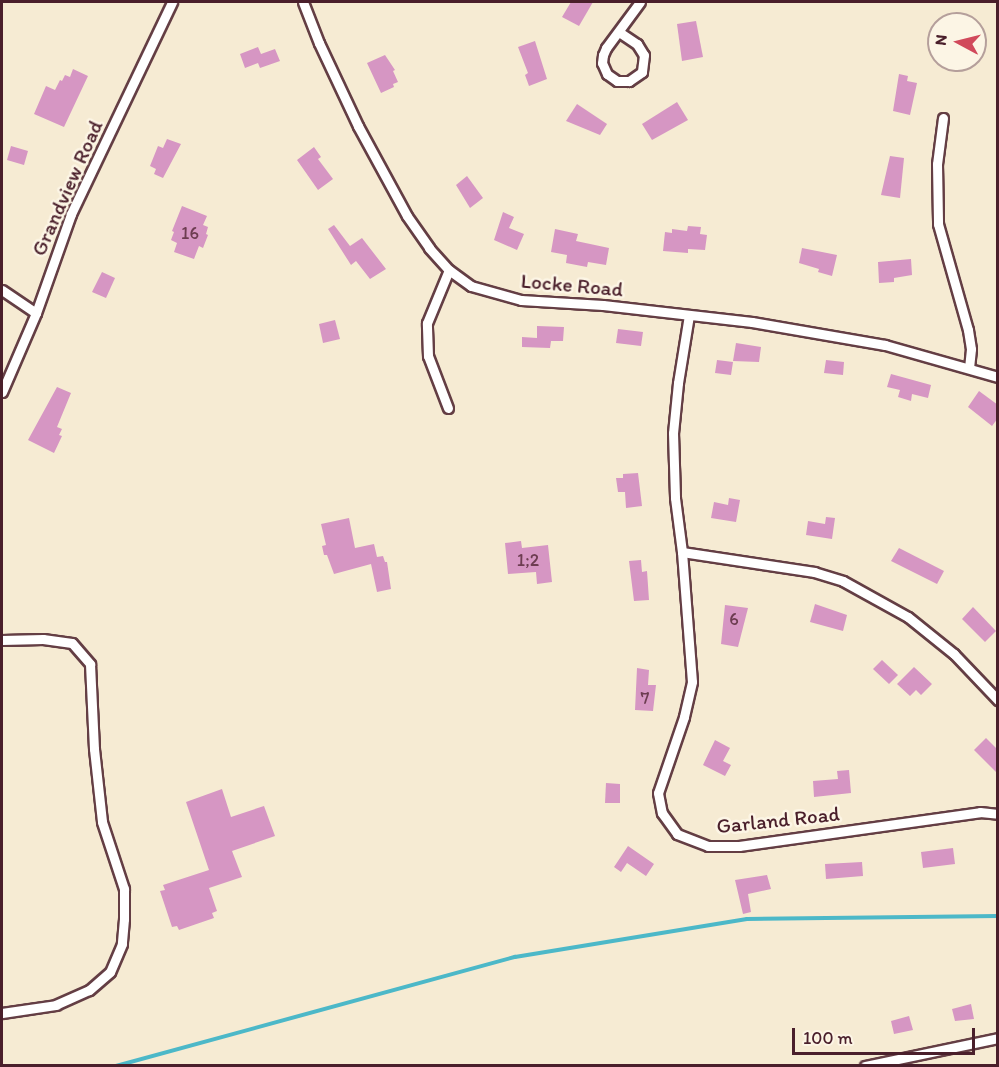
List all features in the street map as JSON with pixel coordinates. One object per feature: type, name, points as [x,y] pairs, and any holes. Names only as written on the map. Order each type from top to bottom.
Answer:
[{"type":"street","name":"Grandview Road","points":[[2,392],[36,313],[71,214],[172,2]]},
{"type":"street","name":"Locke Road","points":[[303,2],[319,43],[358,126],[407,216],[429,248],[449,270],[471,286],[521,300],[689,315],[885,345],[998,377]]},
{"type":"street","points":[[619,32],[637,44],[645,55],[642,72],[629,81],[613,80],[602,63],[604,51],[640,2]]},
{"type":"street","points":[[943,118],[937,164],[938,224],[968,330],[971,349],[969,368]]},
{"type":"street","points":[[448,408],[428,356],[427,323],[449,270]]},
{"type":"street","points":[[2,290],[36,313]]},
{"type":"street","name":"Garland Road","points":[[689,315],[673,433],[675,498],[682,552],[692,682],[684,717],[658,793],[662,813],[677,834],[708,846],[739,846],[980,812],[998,814]]},
{"type":"street","points":[[682,552],[803,570],[843,581],[908,617],[954,654],[998,700]]},
{"type":"street","points":[[2,640],[42,639],[72,643],[90,664],[94,749],[102,822],[124,889],[124,919],[122,944],[110,972],[89,990],[56,1005],[2,1013]]},
{"type":"street","points":[[865,1065],[998,1038]]},
{"type":"building","points":[[571,2],[593,2],[579,26],[562,17]]},
{"type":"building","points":[[696,21],[703,57],[682,61],[677,24]]},
{"type":"building","points":[[535,41],[547,79],[529,86],[525,75],[528,73],[518,47]]},
{"type":"building","points":[[258,47],[261,54],[275,49],[280,61],[260,68],[258,63],[245,68],[240,54]]},
{"type":"building","points":[[385,55],[395,70],[393,71],[398,82],[393,84],[394,87],[381,93],[367,63]]},
{"type":"building","points":[[73,69],[88,76],[64,127],[34,114],[46,86],[55,90],[65,75],[70,77]]},
{"type":"building","points":[[899,74],[908,76],[907,81],[917,83],[910,115],[893,111]]},
{"type":"building","points":[[677,102],[688,120],[652,140],[642,124]]},
{"type":"building","points":[[577,104],[607,124],[600,135],[566,121]]},
{"type":"building","points":[[167,139],[181,144],[163,178],[154,174],[156,169],[150,166],[158,146],[163,148]]},
{"type":"building","points":[[11,146],[28,151],[24,165],[7,160]]},
{"type":"building","points":[[314,147],[321,157],[318,159],[333,179],[318,190],[297,160]]},
{"type":"building","points":[[890,156],[904,158],[900,198],[881,195]]},
{"type":"building","points":[[467,176],[483,198],[470,208],[456,185]]},
{"type":"building","points":[[182,206],[207,216],[203,225],[208,227],[206,234],[208,235],[203,248],[199,246],[194,259],[174,252],[177,243],[171,240],[174,232],[172,231]]},
{"type":"building","points":[[503,212],[514,217],[509,228],[524,234],[517,250],[494,240]]},
{"type":"building","points":[[334,225],[350,246],[362,238],[386,269],[370,279],[356,261],[351,265],[328,229]]},
{"type":"building","points":[[688,226],[701,227],[700,234],[707,235],[705,250],[688,249],[688,253],[663,251],[665,232],[672,233],[672,229],[687,231]]},
{"type":"building","points":[[555,229],[578,234],[576,241],[609,248],[606,265],[588,262],[587,267],[566,263],[567,255],[551,252]]},
{"type":"building","points":[[802,248],[837,255],[832,276],[799,263]]},
{"type":"building","points":[[911,259],[912,275],[894,278],[894,282],[879,283],[878,262]]},
{"type":"building","points":[[102,272],[115,278],[106,298],[92,292]]},
{"type":"building","points":[[335,320],[340,339],[323,343],[319,324]]},
{"type":"building","points":[[537,326],[564,327],[563,341],[551,341],[550,348],[522,347],[522,337],[537,338]]},
{"type":"building","points":[[618,329],[643,332],[641,346],[616,343]]},
{"type":"building","points":[[736,343],[761,347],[759,362],[733,361]]},
{"type":"building","points":[[717,360],[733,362],[731,375],[715,373]]},
{"type":"building","points":[[826,360],[844,362],[843,375],[824,373]]},
{"type":"building","points":[[891,374],[931,385],[928,398],[912,394],[911,401],[898,397],[900,390],[887,387]]},
{"type":"building","points":[[57,387],[71,393],[57,427],[62,429],[59,435],[62,436],[54,453],[28,440]]},
{"type":"building","points":[[979,391],[998,405],[998,418],[992,426],[968,407]]},
{"type":"building","points":[[638,473],[642,506],[626,508],[625,492],[618,492],[616,478],[623,478],[623,474]]},
{"type":"building","points":[[729,498],[740,500],[736,522],[711,518],[714,502],[728,505]]},
{"type":"building","points":[[826,517],[835,518],[832,539],[806,535],[808,521],[825,524]]},
{"type":"building","points":[[349,518],[355,548],[374,544],[377,557],[383,556],[387,562],[391,589],[377,592],[371,564],[334,574],[327,555],[324,555],[322,546],[326,545],[321,524]]},
{"type":"building","points":[[521,541],[522,548],[548,545],[552,582],[537,584],[536,572],[508,574],[505,543]]},
{"type":"building","points":[[899,548],[944,571],[937,584],[891,561]]},
{"type":"building","points":[[641,560],[642,572],[647,571],[649,600],[634,601],[629,561]]},
{"type":"building","points":[[815,604],[847,615],[843,631],[810,622]]},
{"type":"building","points":[[725,605],[748,608],[738,647],[721,644]]},
{"type":"building","points":[[973,607],[996,631],[985,642],[962,619]]},
{"type":"building","points":[[882,660],[898,675],[889,684],[873,669]]},
{"type":"building","points":[[914,667],[932,684],[921,695],[916,690],[910,696],[897,684]]},
{"type":"building","points":[[637,668],[649,670],[648,685],[656,685],[653,711],[635,710]]},
{"type":"building","points":[[986,738],[998,750],[998,774],[974,750]]},
{"type":"building","points":[[715,740],[730,748],[723,761],[731,765],[725,776],[703,765]]},
{"type":"building","points":[[849,770],[851,793],[814,797],[813,781],[838,779],[837,771]]},
{"type":"building","points":[[606,783],[620,784],[620,803],[605,803]]},
{"type":"building","points":[[222,789],[231,817],[264,806],[275,836],[232,851],[242,877],[209,888],[217,911],[212,913],[214,918],[179,930],[177,926],[172,927],[160,891],[165,890],[163,885],[209,870],[186,802]]},
{"type":"building","points":[[628,846],[654,864],[646,876],[627,863],[621,872],[614,867]]},
{"type":"building","points":[[953,848],[955,864],[923,868],[921,852]]},
{"type":"building","points":[[862,862],[863,876],[826,879],[825,864]]},
{"type":"building","points":[[767,875],[771,889],[748,894],[751,912],[743,914],[735,880]]},
{"type":"building","points":[[971,1004],[974,1019],[955,1021],[952,1009]]},
{"type":"building","points":[[909,1016],[913,1030],[894,1034],[891,1021]]},
{"type":"waterway","points":[[116,1066],[515,957],[747,919],[998,916]]}]
